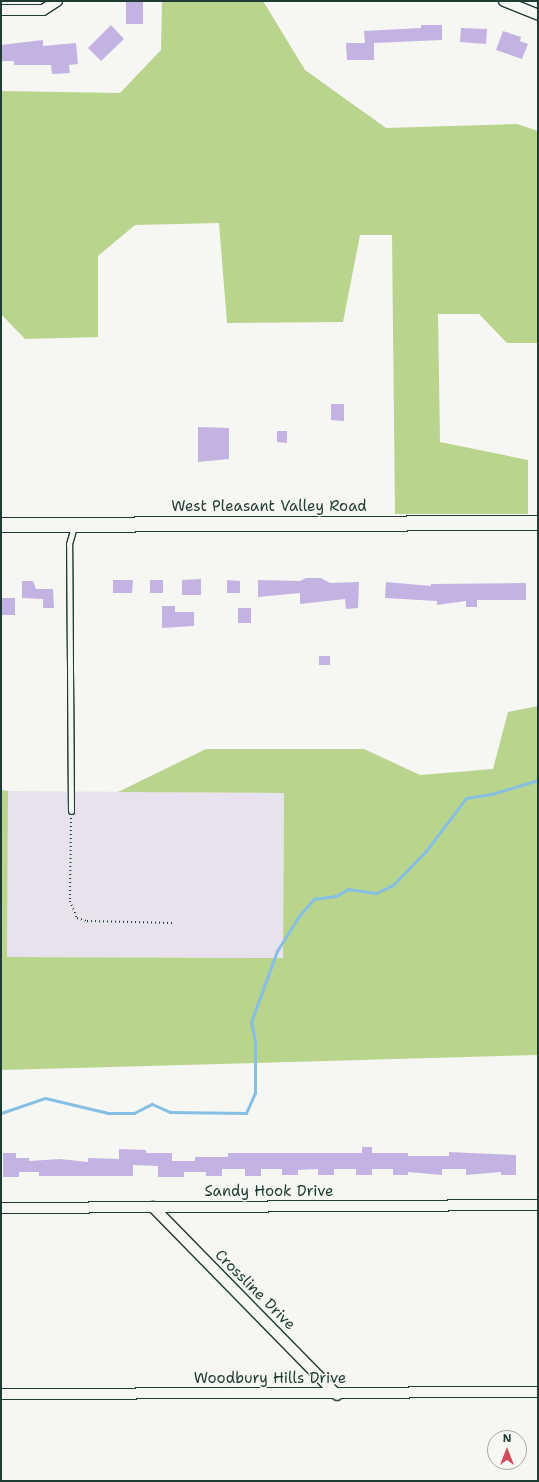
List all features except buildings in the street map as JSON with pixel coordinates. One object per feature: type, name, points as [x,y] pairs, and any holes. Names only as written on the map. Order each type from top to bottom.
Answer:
[{"type":"main road","name":"West Pleasant Valley Road","points":[[1,525],[538,523]]},
{"type":"street","points":[[1,10],[43,10],[57,1]]},
{"type":"street","points":[[504,1],[538,15]]},
{"type":"street","name":"Sandy Hook Drive","points":[[1,1208],[538,1205]]},
{"type":"street","name":"Crossline Drive","points":[[153,1207],[337,1395]]},
{"type":"street","name":"Woodbury Hills Drive","points":[[1,1394],[337,1395],[538,1392]]},
{"type":"lane","points":[[71,810],[69,544],[74,525]]},
{"type":"path","points":[[71,810],[70,902],[77,918],[87,921],[175,923]]},
{"type":"shaded area","points":[[8,791],[284,793],[283,958],[7,957]]},
{"type":"green space","points":[[162,1],[263,1],[305,70],[386,128],[517,124],[538,131],[538,343],[507,343],[479,314],[438,314],[440,442],[528,460],[528,514],[395,514],[392,235],[360,235],[343,322],[227,323],[219,223],[135,225],[98,256],[98,337],[25,339],[1,314],[1,91],[120,93],[161,50]]},
{"type":"green space","points":[[538,706],[538,1055],[1,1070],[1,790],[8,791],[7,957],[283,958],[284,793],[118,792],[206,749],[364,749],[420,775],[493,769],[508,712]]},
{"type":"waterway","points":[[1,1113],[45,1098],[108,1113],[134,1113],[152,1104],[170,1112],[246,1113],[255,1093],[255,1041],[251,1022],[277,951],[299,916],[314,899],[336,896],[348,889],[376,893],[393,885],[426,851],[466,798],[492,794],[538,780]]}]
